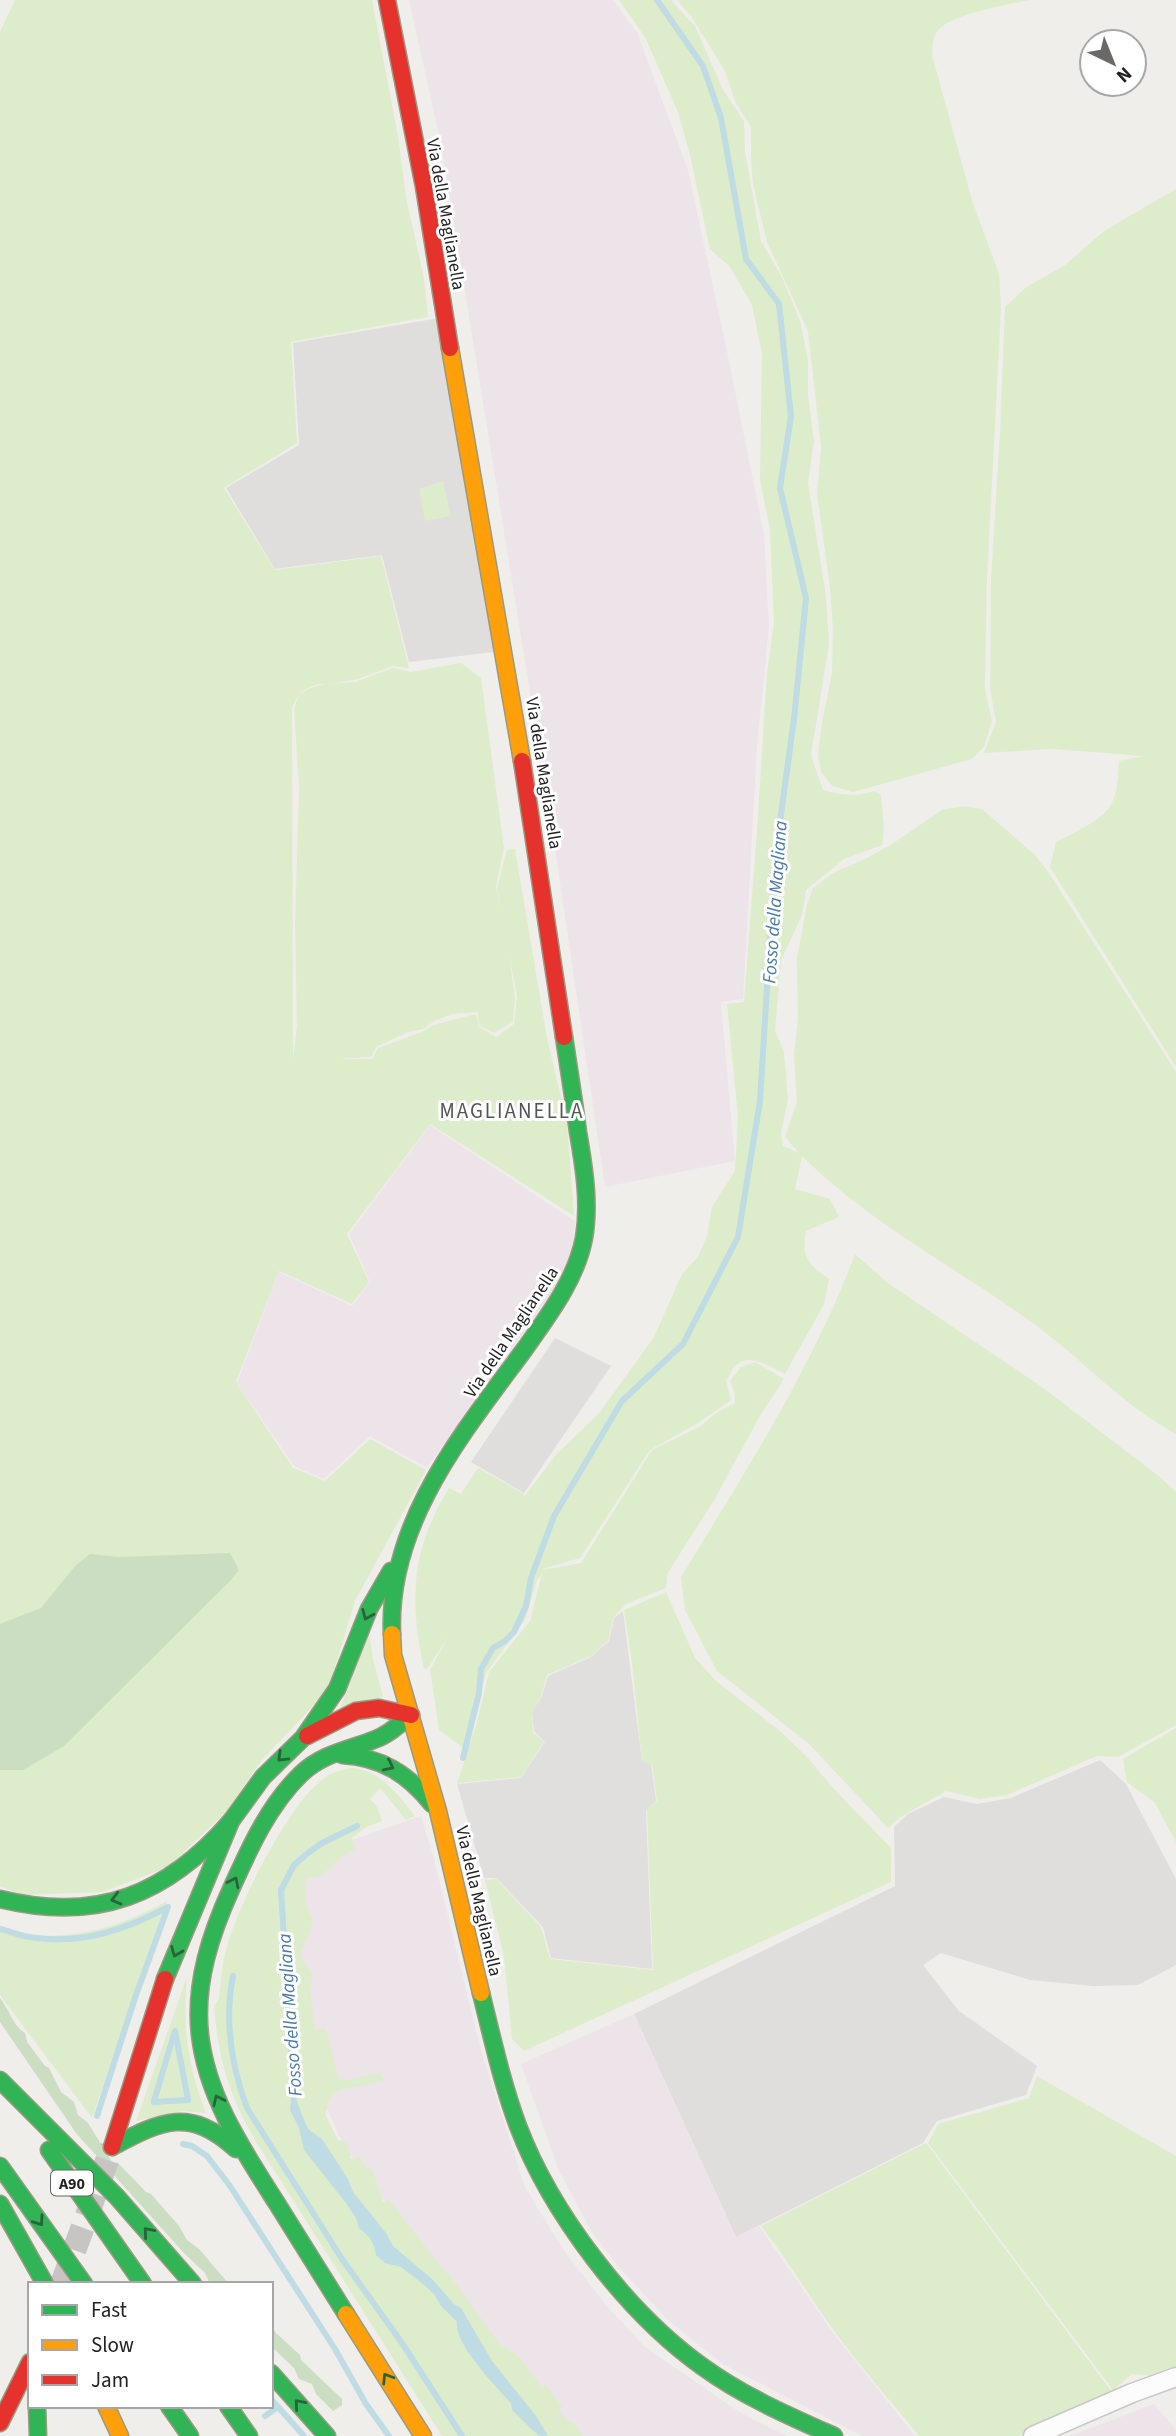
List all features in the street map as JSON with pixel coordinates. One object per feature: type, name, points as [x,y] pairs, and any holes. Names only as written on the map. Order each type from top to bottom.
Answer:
[{"type":"main road","name":"Via della Maglianella","points":[[387,0],[420,164],[488,574],[508,666],[577,1122],[587,1215],[583,1249],[565,1289],[438,1474],[412,1524],[400,1556],[392,1596],[390,1637],[393,1655],[438,1811],[488,2023],[510,2103],[522,2134],[560,2208],[604,2270],[658,2329],[687,2355],[714,2375],[783,2413],[834,2436]]},
{"type":"main road","points":[[0,1899],[49,1908],[89,1905],[123,1897],[155,1885],[186,1867],[231,1821],[263,1777],[303,1738],[337,1689],[369,1609],[400,1556]]},
{"type":"main road","points":[[303,1738],[356,1712],[379,1708],[411,1715]]},
{"type":"main road","points":[[411,1715],[379,1738],[324,1756],[301,1774],[283,1795],[260,1830],[223,1905],[203,1963],[199,2007],[203,2057],[216,2097],[255,2169],[423,2436]]},
{"type":"main road","points":[[324,1756],[363,1756],[396,1768],[415,1783],[438,1811]]},
{"type":"main road","points":[[231,1821],[162,1987],[112,2147],[151,2126],[189,2122],[212,2127],[223,2134],[255,2169]]},
{"type":"main road","points":[[0,2081],[117,2197],[191,2282]]},
{"type":"main road","name":"A90","points":[[0,2081],[141,2282]]},
{"type":"main road","name":"A90","points":[[0,2166],[83,2282]]},
{"type":"main road","points":[[0,2204],[44,2282]]},
{"type":"main road","points":[[0,2423],[28,2366]]},
{"type":"main road","points":[[273,2375],[327,2436]]},
{"type":"main road","points":[[37,2408],[38,2436]]},
{"type":"main road","points":[[107,2408],[121,2436]]},
{"type":"main road","points":[[170,2408],[190,2436]]},
{"type":"main road","points":[[229,2408],[249,2436]]},
{"type":"street","points":[[1033,2436],[1176,2377]]},
{"type":"shaded area","points":[[409,0],[613,0],[637,32],[688,170],[764,535],[769,627],[757,746],[743,999],[721,1002],[735,1161],[605,1187],[550,815],[441,144]]},
{"type":"shaded area","points":[[439,318],[494,652],[409,662],[382,555],[275,569],[226,488],[299,445],[293,343]]},
{"type":"shaded area","points":[[430,1125],[576,1222],[568,1270],[427,1468],[370,1436],[324,1479],[294,1466],[237,1383],[279,1272],[352,1306],[370,1282],[349,1234]]},
{"type":"shaded area","points":[[555,1338],[611,1366],[524,1493],[471,1462]]},
{"type":"shaded area","points":[[623,1611],[642,1761],[651,1764],[656,1801],[646,1811],[652,1969],[551,1958],[543,1927],[496,1878],[484,1878],[457,1784],[521,1778],[545,1742],[534,1731],[532,1712],[542,1696],[548,1676],[591,1657],[609,1641],[614,1618]]},
{"type":"shaded area","points":[[1100,1760],[1126,1784],[1176,1879],[1176,1965],[1138,1985],[1093,1986],[1030,1980],[941,1953],[923,1965],[959,2011],[1037,2066],[1026,2095],[937,2121],[923,2143],[736,2237],[634,2014],[895,1886],[894,1827],[908,1814],[944,1797],[977,1804],[1011,1798]]},
{"type":"shaded area","points":[[421,1816],[482,2054],[525,2187],[564,2251],[606,2305],[645,2347],[741,2413],[787,2436],[569,2436],[415,2242],[345,2148],[324,2103],[290,1896],[299,1873],[340,1844]]},
{"type":"shaded area","points":[[634,2014],[736,2237],[759,2226],[833,2333],[915,2436],[862,2436],[723,2364],[669,2321],[621,2270],[592,2232],[559,2171],[521,2064]]},
{"type":"shaded area","points":[[1154,2404],[1176,2430],[1176,2436],[1070,2436]]},
{"type":"green space","points":[[15,0],[372,0],[398,136],[406,197],[424,279],[428,317],[291,342],[297,443],[224,488],[275,570],[381,556],[409,668],[393,666],[355,680],[329,684],[355,682],[393,668],[411,672],[461,663],[481,678],[504,848],[496,887],[501,912],[497,888],[507,850],[515,849],[547,1038],[567,1123],[574,1216],[430,1124],[347,1234],[369,1282],[352,1304],[279,1271],[236,1382],[293,1468],[325,1481],[370,1439],[426,1470],[355,1601],[328,1690],[261,1761],[226,1812],[168,1867],[102,1892],[23,1895],[0,1886],[0,32]],"holes":[[[299,695],[294,708],[299,787],[295,925],[297,1026],[293,1060],[292,709]],[[509,955],[517,996],[514,1024],[496,1037],[479,1027],[476,1014],[433,1025],[422,1032],[378,1048],[372,1059],[339,1059],[371,1057],[376,1047],[408,1032],[424,1029],[434,1021],[452,1014],[478,1012],[479,1025],[494,1033],[513,1022],[515,998]]]},
{"type":"green space","points":[[619,0],[671,0],[695,26],[723,90],[744,121],[745,152],[761,241],[782,277],[800,321],[808,360],[808,395],[814,441],[808,483],[826,596],[829,644],[811,755],[823,790],[849,795],[874,791],[881,795],[884,827],[882,845],[844,859],[806,890],[802,915],[781,960],[775,1031],[784,1052],[788,1099],[781,1133],[783,1146],[799,1153],[785,1137],[797,1102],[794,1056],[798,1017],[797,958],[813,888],[833,873],[892,844],[942,810],[963,806],[982,809],[1035,855],[1049,873],[1176,1072],[1176,1434],[1122,1397],[1038,1327],[857,1204],[802,1156],[795,1189],[830,1199],[839,1217],[806,1231],[805,1247],[808,1259],[829,1279],[824,1304],[785,1374],[754,1361],[747,1360],[735,1366],[726,1381],[731,1400],[698,1423],[650,1450],[580,1558],[543,1570],[581,1563],[652,1450],[701,1426],[716,1413],[735,1403],[730,1381],[741,1367],[755,1362],[784,1379],[761,1414],[713,1502],[667,1574],[666,1588],[626,1604],[613,1618],[608,1641],[591,1656],[547,1675],[541,1696],[532,1712],[533,1732],[544,1742],[521,1777],[457,1783],[477,1722],[489,1672],[530,1621],[542,1574],[537,1580],[525,1620],[486,1673],[466,1750],[439,1730],[430,1670],[449,1635],[428,1668],[424,1669],[419,1644],[415,1598],[417,1576],[420,1554],[436,1511],[449,1488],[461,1494],[478,1468],[524,1494],[524,1497],[555,1456],[600,1412],[654,1337],[682,1274],[698,1257],[707,1236],[712,1207],[735,1171],[738,1117],[727,1004],[744,1002],[767,673],[774,622],[770,530],[760,480],[762,354],[752,305],[730,267],[710,249],[678,112],[645,37]]},
{"type":"green space","points":[[677,0],[1029,0],[979,11],[952,21],[942,26],[933,41],[932,55],[972,200],[999,274],[1001,308],[987,580],[985,689],[992,721],[984,747],[972,759],[853,792],[832,786],[821,772],[818,755],[832,674],[833,629],[817,494],[821,447],[808,331],[767,242],[753,184],[751,127],[735,101],[725,71],[691,16]]},
{"type":"green space","points":[[1176,189],[1176,1067],[1050,867],[1056,842],[1084,828],[1103,814],[1111,804],[1117,786],[1119,761],[1144,756],[1052,749],[984,753],[996,722],[990,688],[991,580],[1005,307],[1025,288],[1065,265],[1104,231]]},
{"type":"green space","points":[[443,481],[451,516],[425,521],[419,489]]},
{"type":"green space","points":[[855,1254],[889,1284],[1042,1387],[1176,1492],[1176,1725],[1118,1757],[1097,1756],[1007,1795],[980,1799],[946,1791],[899,1818],[888,1828],[809,1744],[717,1671],[685,1610],[681,1577],[798,1379],[838,1297]]},
{"type":"green space","points":[[230,1553],[239,1570],[231,1580],[64,1746],[23,1770],[0,1770],[0,1624],[41,1608],[76,1565],[90,1554],[119,1557]]},
{"type":"green space","points":[[666,1592],[695,1658],[716,1681],[780,1731],[807,1757],[891,1848],[891,1882],[524,2051],[512,2039],[504,1956],[485,1880],[496,1879],[541,1927],[550,1959],[653,1970],[647,1810],[657,1801],[652,1764],[642,1761],[624,1610]]},
{"type":"green space","points":[[369,1634],[383,1697],[339,1711]]},
{"type":"green space","points":[[1176,1728],[1176,1842],[1155,1803],[1127,1782],[1123,1759]]},
{"type":"green space","points":[[352,1768],[372,1773],[380,1779],[415,1816],[406,1820],[380,1788],[370,1799],[376,1805],[382,1821],[366,1827],[352,1838],[355,1849],[341,1857],[321,1876],[306,1878],[306,1903],[313,1922],[300,1957],[313,1975],[310,1990],[315,2030],[326,2029],[339,2079],[347,2080],[380,2073],[384,2081],[339,2090],[330,2098],[325,2114],[338,2140],[347,2143],[351,2159],[360,2157],[364,2166],[373,2171],[383,2202],[389,2200],[448,2273],[500,2344],[518,2356],[542,2387],[546,2385],[562,2407],[559,2410],[583,2436],[442,2436],[255,2140],[226,2076],[218,2043],[214,2006],[219,1999],[227,1946],[242,1906],[280,1832],[309,1792],[330,1775]]},
{"type":"green space","points":[[167,1901],[92,2118],[0,1995],[0,1930],[45,1936],[86,1932],[127,1920]]},
{"type":"green space","points":[[187,1977],[185,2012],[188,2046],[206,2113],[183,2111],[136,2121]]},
{"type":"green space","points":[[0,1998],[17,2026],[25,2033],[27,2042],[49,2068],[61,2092],[74,2102],[78,2115],[88,2123],[112,2162],[118,2163],[151,2194],[179,2226],[187,2240],[199,2249],[227,2282],[209,2282],[205,2273],[76,2133],[0,2022]]},
{"type":"green space","points":[[1037,2076],[1176,2156],[1176,2373],[1156,2380],[1146,2375],[1132,2374],[1113,2390],[928,2143],[938,2124],[1029,2098]]},
{"type":"green space","points":[[926,2143],[1112,2392],[1019,2436],[919,2436],[825,2319],[761,2226]]},
{"type":"green space","points":[[273,2328],[300,2355],[301,2360],[342,2399],[342,2405],[333,2411],[316,2394],[312,2384],[299,2379],[294,2368],[273,2348]]},
{"type":"water","points":[[296,2100],[308,2129],[322,2139],[348,2179],[353,2192],[386,2233],[393,2246],[461,2308],[492,2361],[536,2416],[548,2436],[539,2436],[512,2410],[511,2403],[469,2353],[458,2331],[457,2322],[441,2306],[434,2294],[401,2267],[385,2263],[376,2255],[372,2242],[359,2228],[346,2203],[304,2150],[299,2128],[290,2110],[291,2101]]},
{"type":"waterway","name":"Fosso della Magliana","points":[[463,1758],[479,1693],[481,1669],[493,1648],[514,1632],[526,1606],[531,1578],[554,1516],[622,1401],[683,1344],[738,1237],[760,1101],[775,858],[794,719],[806,598],[780,488],[791,416],[779,304],[746,259],[721,118],[703,66],[657,0]]},
{"type":"waterway","name":"Fosso della Magliana","points":[[296,2108],[281,1890],[294,1865],[308,1853],[357,1826]]},
{"type":"waterway","points":[[0,1929],[37,1938],[88,1937],[121,1928],[168,1907],[97,2116]]},
{"type":"waterway","points":[[233,1976],[229,2027],[233,2059],[247,2108],[342,2259],[402,2343],[462,2436]]},
{"type":"waterway","points":[[154,2101],[175,2031],[188,2100],[154,2102]]},
{"type":"waterway","points":[[183,2144],[192,2146],[207,2156],[230,2186],[335,2349],[366,2404],[389,2436]]},
{"type":"waterway","points":[[273,2401],[304,2436]]},
{"type":"waterway","points":[[265,2416],[278,2407]]},
{"type":"tunnel","points":[[63,2282],[112,2147]]},
{"type":"traffic: fast","points":[[392,1634],[394,1594],[402,1555],[415,1518],[454,1448],[560,1297],[580,1253],[586,1225],[586,1185],[564,1037]]},
{"type":"traffic: fast","points":[[165,1979],[231,1821],[263,1777],[303,1738],[337,1689],[369,1609],[391,1571]]},
{"type":"traffic: fast","points":[[346,2314],[251,2163],[218,2101],[210,2080],[200,2035],[202,1977],[224,1904],[253,1842],[279,1799],[301,1774],[318,1761],[381,1737],[411,1715]]},
{"type":"traffic: fast","points":[[342,1755],[369,1759],[393,1769],[413,1784],[432,1804]]},
{"type":"traffic: fast","points":[[0,1899],[35,1906],[68,1907],[99,1904],[128,1897],[155,1885],[182,1868],[207,1847],[231,1821]]},
{"type":"traffic: fast","points":[[481,1993],[502,2077],[532,2159],[550,2193],[594,2259],[647,2319],[703,2367],[750,2396],[834,2436]]},
{"type":"traffic: fast","points":[[0,2080],[117,2197],[191,2282]]},
{"type":"traffic: fast","points":[[112,2147],[146,2130],[176,2122],[204,2127],[236,2149]]},
{"type":"traffic: fast","points":[[49,2150],[142,2282]]},
{"type":"traffic: fast","points":[[0,2166],[83,2282]]},
{"type":"traffic: fast","points":[[0,2204],[44,2282]]},
{"type":"traffic: fast","points":[[273,2375],[327,2436]]},
{"type":"traffic: fast","points":[[37,2408],[38,2436]]},
{"type":"traffic: fast","points":[[170,2408],[190,2436]]},
{"type":"traffic: fast","points":[[229,2408],[249,2436]]},
{"type":"traffic: slow","points":[[450,348],[522,761]]},
{"type":"traffic: slow","points":[[392,1634],[393,1655],[438,1811],[481,1993]]},
{"type":"traffic: slow","points":[[346,2314],[423,2436]]},
{"type":"traffic: slow","points":[[107,2408],[120,2436]]},
{"type":"traffic: jam","points":[[387,0],[424,187],[450,348]]},
{"type":"traffic: jam","points":[[522,761],[564,1037]]},
{"type":"traffic: jam","points":[[307,1736],[356,1711],[379,1708],[411,1715]]},
{"type":"traffic: jam","points":[[112,2147],[165,1979]]},
{"type":"traffic: jam","points":[[0,2423],[28,2366]]},
{"type":"district","name":"MAGLIANELLA","points":[[512,1111]]}]
